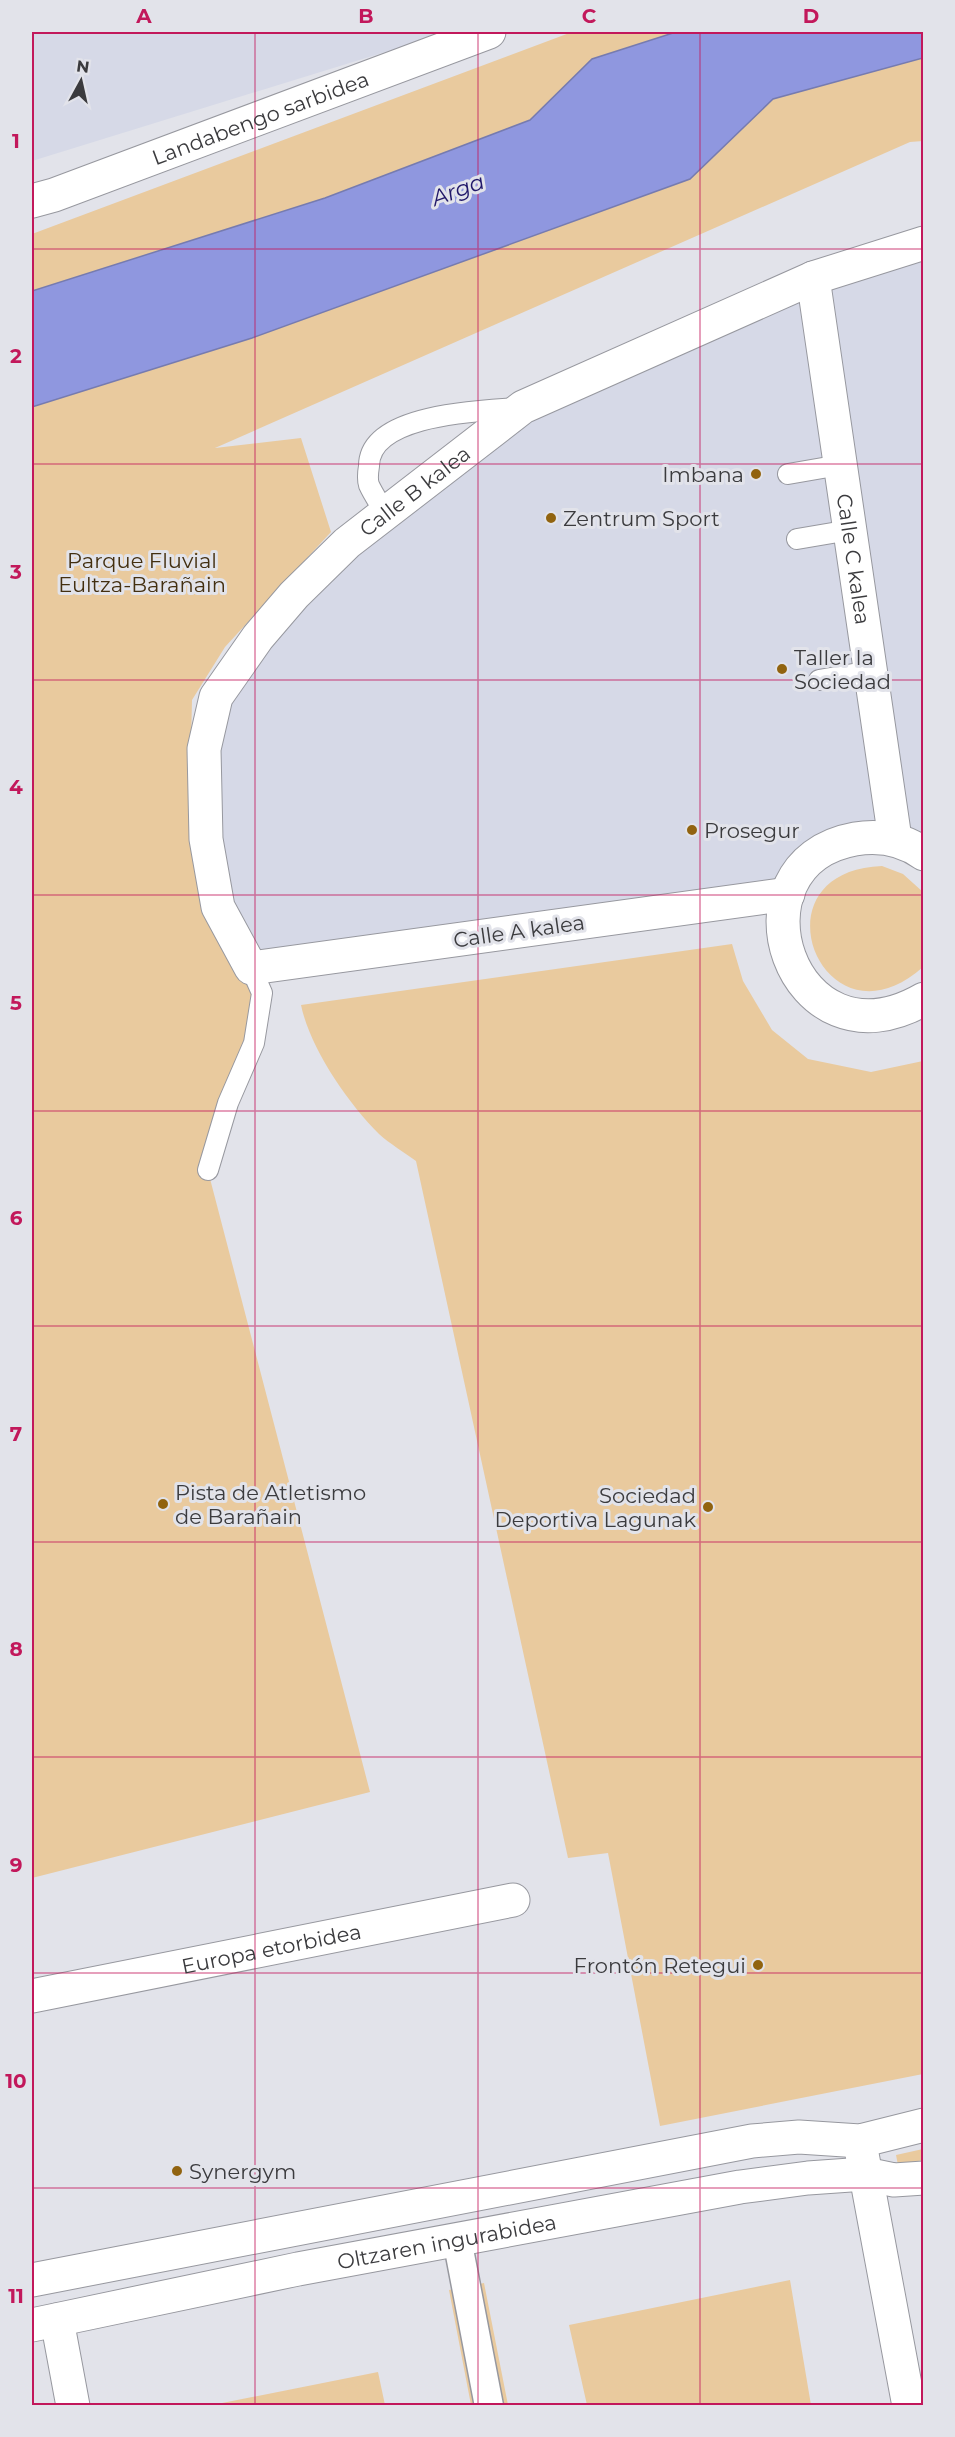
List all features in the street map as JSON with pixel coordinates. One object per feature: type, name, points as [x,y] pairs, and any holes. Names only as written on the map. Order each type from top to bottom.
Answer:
[{"type":"main road","name":"Landabengo sarbidea","points":[[32,201],[54,195],[489,32]]},
{"type":"main road","name":"Calle B kalea","points":[[251,968],[218,907],[206,839],[204,749],[216,697],[258,637],[294,595],[347,543],[523,407],[813,278],[924,243]]},
{"type":"main road","name":"Calle C kalea","points":[[813,278],[895,839]]},
{"type":"main road","points":[[924,854],[895,839],[868,837],[842,842],[819,854],[807,865],[788,894],[782,922],[785,951],[798,978],[819,999],[845,1012],[874,1016],[903,1010],[924,999]]},
{"type":"main road","name":"Calle A kalea","points":[[251,968],[788,894]]},
{"type":"main road","name":"Europa etorbidea","points":[[32,1996],[513,1900]]},
{"type":"main road","name":"Oltzaren ingurabidea","points":[[32,2280],[752,2141],[799,2137],[860,2141],[924,2126]]},
{"type":"main road","points":[[860,2141],[909,2406]]},
{"type":"main road","name":"Oltzaren ingurabidea","points":[[44,2322],[298,2269],[740,2187],[808,2178],[865,2174],[894,2180],[924,2178]]},
{"type":"main road","points":[[44,2322],[73,2406]]},
{"type":"street","points":[[457,2239],[489,2406]]},
{"type":"lane","points":[[385,513],[368,483],[369,456],[382,438],[412,423],[452,414],[523,407]]},
{"type":"lane","points":[[788,474],[840,465]]},
{"type":"lane","points":[[797,539],[850,530]]},
{"type":"lane","points":[[819,680],[870,671]]},
{"type":"lane","points":[[208,1170],[228,1103],[254,1043],[262,993],[251,968]]},
{"type":"shaded area","points":[[32,32],[450,32],[32,161]]},
{"type":"shaded area","points":[[923,243],[923,858],[842,842],[788,894],[251,968],[218,907],[204,749],[258,637],[523,407]]},
{"type":"green space","points":[[572,32],[676,32],[592,59],[530,120],[325,198],[32,291],[32,234]]},
{"type":"green space","name":"Parque Fluvial Eultza-Barañain","points":[[923,58],[923,141],[910,142],[215,448],[301,438],[331,532],[225,647],[192,700],[189,832],[251,968],[254,1043],[208,1171],[370,1792],[32,1878],[32,407],[252,338],[690,179],[773,99]]},
{"type":"green space","points":[[882,866],[903,874],[923,892],[923,967],[887,988],[856,989],[831,975],[815,952],[810,924],[818,896],[841,875]]},
{"type":"green space","name":"Sociedad Deportiva Lagunak","points":[[732,944],[743,981],[772,1030],[808,1059],[871,1072],[923,1061],[923,2074],[660,2126],[608,1853],[568,1858],[416,1161],[379,1134],[331,1074],[312,1039],[301,1005]]},
{"type":"green space","points":[[923,2149],[923,2160],[898,2165],[896,2155]]},
{"type":"green space","points":[[790,2280],[811,2405],[587,2405],[569,2325]]},
{"type":"green space","points":[[484,2283],[508,2405],[471,2405],[449,2290]]},
{"type":"green space","points":[[378,2372],[385,2405],[212,2405]]},
{"type":"water","name":"Arga","points":[[676,32],[923,32],[923,58],[773,99],[690,179],[252,338],[32,407],[32,291],[325,198],[530,120],[592,59]]},
{"type":"place","name":"Imbana","points":[[756,474]]},
{"type":"place","name":"Zentrum Sport","points":[[551,518]]},
{"type":"place","name":"Taller la Sociedad","points":[[782,669]]},
{"type":"place","name":"Prosegur","points":[[692,830]]},
{"type":"place","name":"Pista de Atletismo de Barañain","points":[[163,1504]]},
{"type":"place","name":"Sociedad Deportiva Lagunak","points":[[708,1507]]},
{"type":"place","name":"Frontón Retegui","points":[[758,1965]]},
{"type":"place","name":"Synergym","points":[[177,2171]]}]
